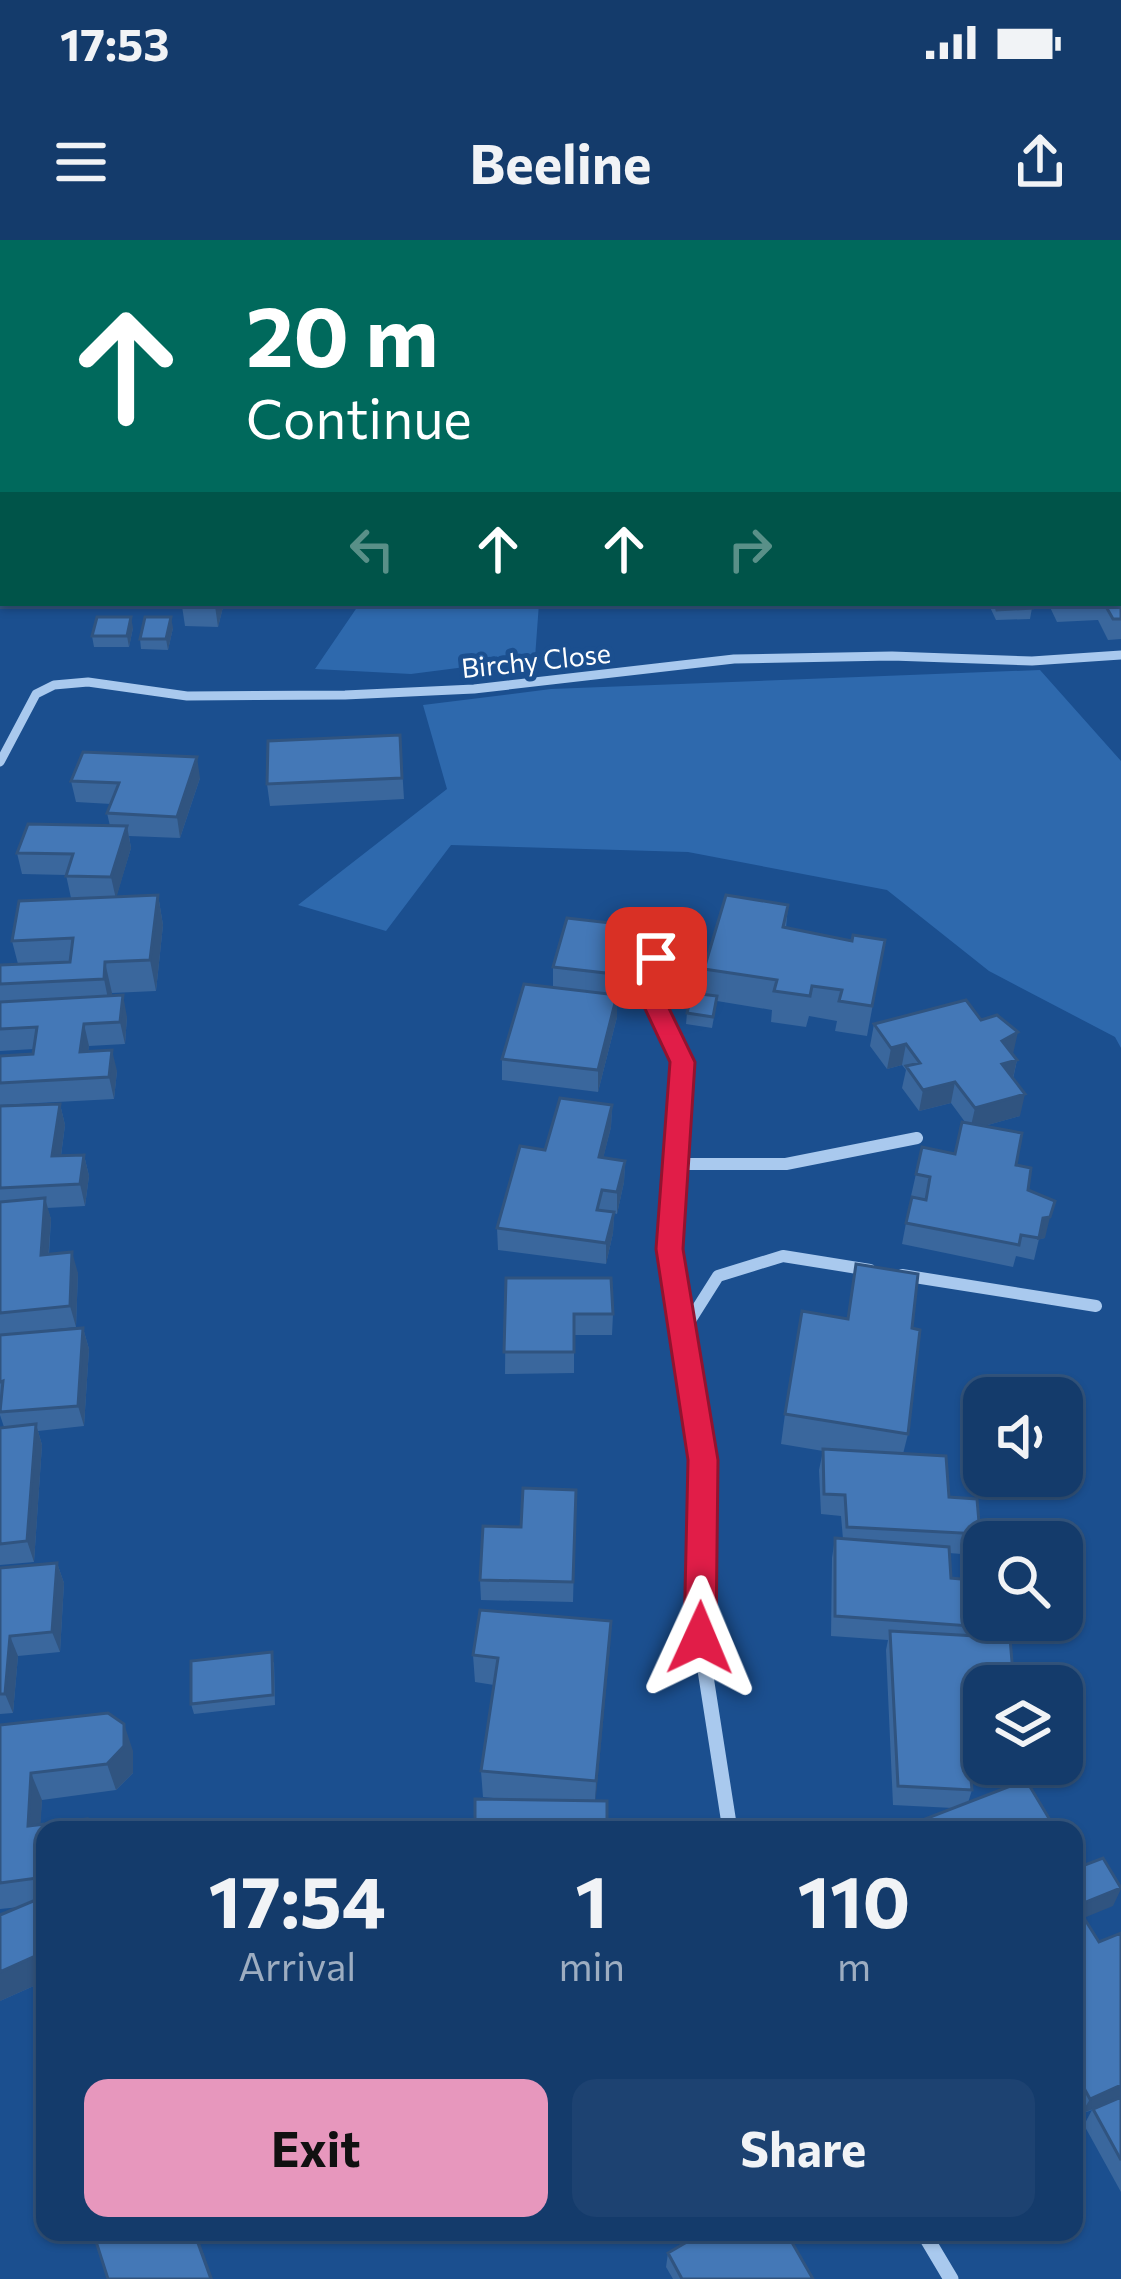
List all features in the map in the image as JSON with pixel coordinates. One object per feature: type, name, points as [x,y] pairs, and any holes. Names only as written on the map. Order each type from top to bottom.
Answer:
[{"type":"street","name":"Birchy Close","points":[[0,762],[36,694],[54,685],[88,682],[187,696],[345,695],[474,689],[734,659],[892,656],[1032,661],[1121,655]]},
{"type":"street","points":[[656,958],[651,996],[682,1062],[669,1249],[703,1460],[700,1638],[729,1821]]},
{"type":"street","points":[[675,1164],[786,1164],[916,1138]]},
{"type":"street","points":[[682,1333],[718,1276],[783,1256],[1096,1306]]},
{"type":"street","points":[[928,2241],[951,2279]]},
{"type":"shaded area","points":[[358,606],[539,606],[535,658],[411,674],[315,669]]},
{"type":"shaded area","points":[[1040,670],[1121,761],[1121,1048],[1115,1037],[989,971],[887,890],[688,852],[451,845],[386,931],[298,905],[447,789],[423,705],[551,689]]},
{"type":"building","points":[[996,606],[1032,608],[997,610]]},
{"type":"building","points":[[1106,606],[1121,606],[1121,619],[1113,619]]},
{"type":"building","points":[[97,617],[131,617],[127,636],[92,636]]},
{"type":"building","points":[[145,617],[171,617],[166,639],[140,639]]},
{"type":"building","points":[[400,735],[402,778],[267,784],[268,741]]},
{"type":"building","points":[[83,752],[197,757],[177,817],[107,813],[119,783],[71,781]]},
{"type":"building","points":[[28,824],[127,826],[111,877],[66,876],[73,854],[17,853]]},
{"type":"building","points":[[158,895],[150,960],[105,962],[104,979],[0,984],[0,965],[70,962],[73,938],[12,941],[19,901]]},
{"type":"building","points":[[726,895],[788,905],[783,927],[852,941],[853,935],[885,940],[872,1006],[839,1001],[842,990],[812,986],[810,996],[774,991],[777,980],[704,969]]},
{"type":"building","points":[[567,918],[619,924],[606,973],[553,967]]},
{"type":"building","points":[[524,984],[617,995],[598,1070],[502,1059]]},
{"type":"building","points":[[692,993],[717,996],[713,1017],[687,1013]]},
{"type":"building","points":[[123,995],[120,1022],[84,1024],[80,1052],[112,1050],[109,1077],[0,1083],[0,1056],[33,1054],[37,1027],[0,1029],[0,1002]]},
{"type":"building","points":[[966,1000],[981,1020],[997,1015],[1018,1032],[1002,1041],[1017,1060],[1002,1064],[1025,1094],[975,1108],[955,1082],[923,1090],[906,1066],[920,1063],[906,1044],[891,1048],[874,1024]]},
{"type":"building","points":[[560,1098],[612,1105],[599,1157],[625,1161],[617,1192],[602,1190],[597,1210],[614,1212],[606,1243],[497,1228],[520,1146],[545,1150]]},
{"type":"building","points":[[60,1104],[52,1156],[84,1155],[80,1184],[0,1188],[0,1106]]},
{"type":"building","points":[[962,1122],[1022,1133],[1016,1165],[1031,1168],[1028,1190],[1055,1201],[1050,1217],[1043,1218],[1039,1238],[1021,1235],[1019,1245],[906,1223],[912,1197],[926,1200],[930,1177],[916,1174],[922,1147],[955,1154]]},
{"type":"building","points":[[45,1198],[41,1255],[72,1252],[70,1306],[0,1313],[0,1202]]},
{"type":"building","points":[[856,1264],[918,1274],[912,1328],[920,1330],[908,1434],[785,1414],[802,1311],[848,1319]]},
{"type":"building","points":[[506,1278],[611,1278],[613,1314],[574,1314],[574,1352],[504,1352]]},
{"type":"building","points":[[83,1328],[78,1406],[0,1412],[0,1335]]},
{"type":"building","points":[[36,1424],[27,1541],[0,1544],[0,1428]]},
{"type":"building","points":[[823,1449],[946,1456],[949,1497],[977,1499],[979,1521],[963,1521],[963,1533],[847,1527],[845,1495],[824,1494]]},
{"type":"building","points":[[523,1488],[576,1490],[573,1582],[480,1580],[483,1526],[521,1527]]},
{"type":"building","points":[[835,1538],[949,1547],[951,1578],[963,1579],[963,1625],[835,1616]]},
{"type":"building","points":[[57,1563],[52,1632],[10,1636],[5,1694],[0,1694],[0,1568]]},
{"type":"building","points":[[480,1610],[611,1621],[596,1781],[481,1771],[498,1658],[473,1655]]},
{"type":"building","points":[[890,1631],[963,1635],[963,1641],[1010,1641],[1012,1665],[963,1665],[963,1785],[972,1785],[972,1790],[898,1786]]},
{"type":"building","points":[[272,1652],[273,1695],[191,1704],[191,1661]]},
{"type":"building","points":[[108,1713],[124,1724],[124,1746],[107,1764],[31,1773],[28,1826],[36,1825],[36,1878],[0,1883],[0,1725]]},
{"type":"building","points":[[1013,1785],[1029,1785],[1051,1821],[926,1821]]},
{"type":"building","points":[[475,1799],[607,1801],[607,1821],[475,1821]]},
{"type":"building","points":[[1103,1858],[1121,1888],[1083,1903],[1083,1866]]},
{"type":"building","points":[[36,1900],[36,1956],[0,1972],[0,1915]]},
{"type":"building","points":[[1083,1918],[1099,1942],[1121,1933],[1121,2085],[1090,2099],[1083,2086]]},
{"type":"building","points":[[1121,2097],[1121,2160],[1093,2109]]},
{"type":"building","points":[[96,2241],[197,2241],[211,2279],[108,2279]]},
{"type":"building","points":[[689,2241],[791,2241],[813,2279],[682,2279],[668,2253]]},
{"type":"route","points":[[656,958],[651,996],[682,1062],[669,1249],[703,1460],[700,1638]]}]
